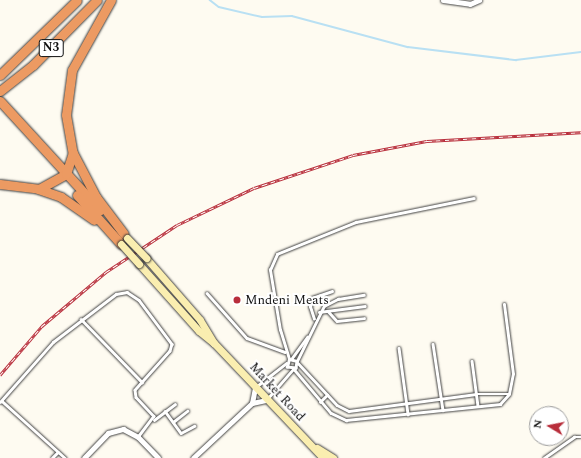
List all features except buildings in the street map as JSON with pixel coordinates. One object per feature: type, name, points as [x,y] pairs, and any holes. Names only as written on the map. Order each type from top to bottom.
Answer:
[{"type":"highway","name":"N3","points":[[0,75],[77,0]]},
{"type":"highway","name":"N3","points":[[0,91],[33,65],[97,0]]},
{"type":"highway","points":[[111,0],[72,70],[66,108],[73,153],[96,197],[122,239]]},
{"type":"highway","points":[[1,104],[44,157],[64,176]]},
{"type":"highway","points":[[1,104],[122,239]]},
{"type":"highway","points":[[38,189],[64,176],[73,153]]},
{"type":"highway","points":[[0,184],[38,189],[79,208],[122,239]]},
{"type":"street","points":[[443,0],[470,4],[479,0]]},
{"type":"street","name":"Market Road","points":[[122,239],[146,258],[200,320],[214,343]]},
{"type":"street","name":"Market Road","points":[[122,239],[139,264],[199,331],[214,343],[266,400],[323,458]]},
{"type":"street","points":[[193,458],[252,402],[255,388]]},
{"type":"street","points":[[252,402],[266,400]]},
{"type":"street","points":[[84,458],[116,429],[138,437],[158,458]]},
{"type":"street","points":[[305,440],[333,458]]},
{"type":"lane","points":[[289,359],[286,352],[270,270],[277,254],[356,222],[474,198]]},
{"type":"lane","points":[[314,320],[310,307],[312,298],[332,291]]},
{"type":"lane","points":[[65,458],[1,401],[53,342],[81,319],[120,292],[130,292],[139,300],[172,344],[170,351],[142,382],[135,394],[152,413],[154,420]]},
{"type":"lane","points":[[207,293],[252,341],[286,352]]},
{"type":"lane","points":[[266,400],[293,370],[298,362],[314,320],[327,303],[364,295]]},
{"type":"lane","points":[[286,363],[331,413],[346,420],[500,404],[510,394],[513,374],[504,305]]},
{"type":"lane","points":[[319,312],[364,306]]},
{"type":"lane","points":[[328,311],[337,321],[364,318]]},
{"type":"lane","points":[[81,319],[142,382]]},
{"type":"lane","points":[[255,388],[292,358],[307,336]]},
{"type":"lane","points":[[433,344],[443,410]]},
{"type":"lane","points":[[399,348],[408,414]]},
{"type":"lane","points":[[292,358],[298,362],[327,396],[337,405],[353,412],[476,394],[510,394]]},
{"type":"lane","points":[[472,361],[478,406]]},
{"type":"lane","points":[[320,402],[327,396]]},
{"type":"lane","points":[[138,437],[154,420],[175,404]]},
{"type":"lane","points":[[173,422],[187,410]]},
{"type":"lane","points":[[165,411],[184,433],[194,426]]},
{"type":"lane","points":[[544,458],[574,437],[581,438]]},
{"type":"lane","points":[[52,458],[58,452]]},
{"type":"waterway","points":[[210,0],[219,7],[262,17],[292,16],[408,47],[516,60],[581,52]]},
{"type":"railway","points":[[0,375],[42,326],[106,272],[177,225],[254,188],[353,155],[427,141],[581,132]]},
{"type":"place","name":"Mndeni Meats","points":[[237,300]]}]
